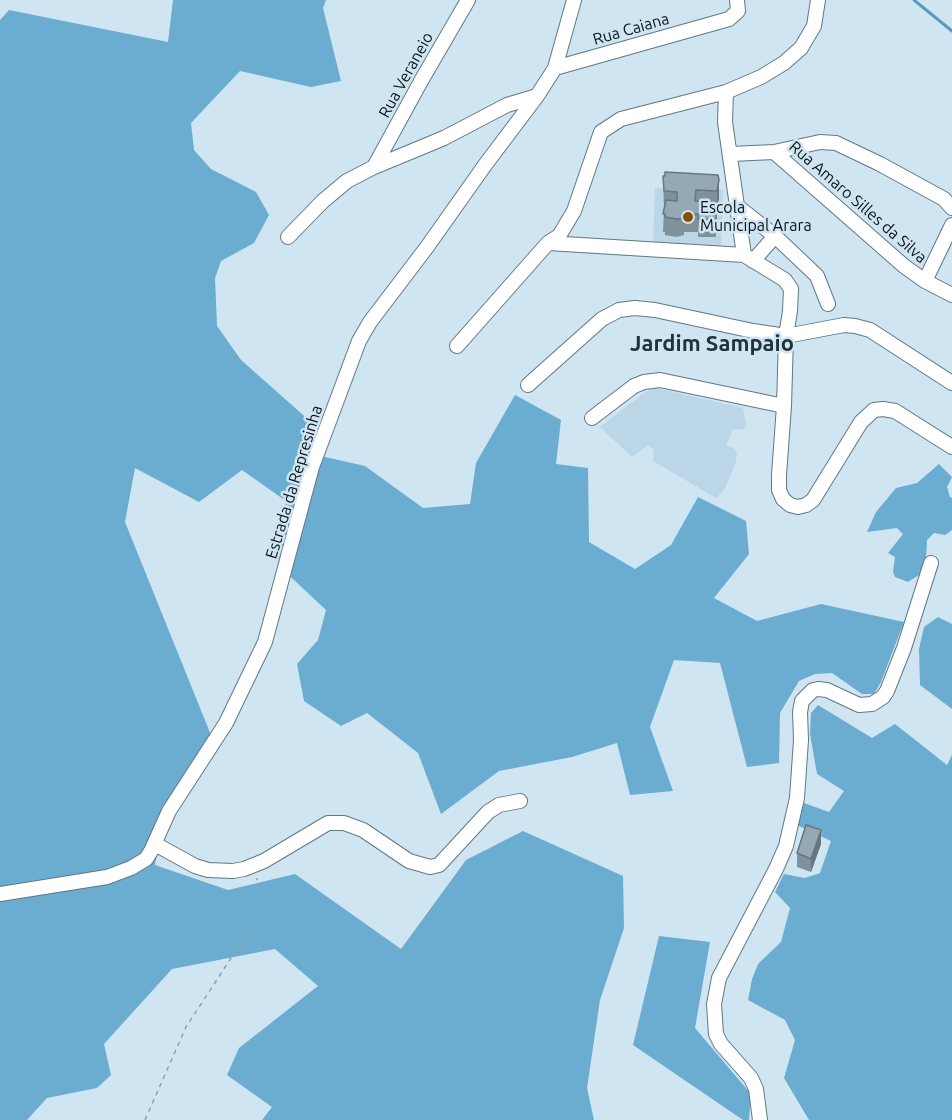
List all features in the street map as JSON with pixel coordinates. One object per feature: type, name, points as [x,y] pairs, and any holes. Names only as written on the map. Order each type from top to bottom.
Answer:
[{"type":"street","name":"Rua Veraneio","points":[[374,167],[468,0]]},
{"type":"street","name":"Estrada da Represinha","points":[[0,894],[107,877],[131,868],[146,859],[181,790],[226,723],[265,642],[312,467],[359,341],[370,322],[537,96],[555,68],[574,0]]},
{"type":"street","name":"Rua Caiana","points":[[555,68],[729,19],[738,10],[737,0]]},
{"type":"street","points":[[457,346],[548,243],[559,236],[574,211],[598,138],[606,127],[621,119],[726,92],[761,76],[794,56],[807,40],[814,26],[818,0]]},
{"type":"street","points":[[726,92],[725,122],[748,258]]},
{"type":"street","points":[[288,237],[323,201],[347,181],[374,167],[444,138],[507,105],[537,96]]},
{"type":"street","points":[[731,154],[774,152],[820,142],[836,143],[944,199],[952,208]]},
{"type":"street","name":"Rua Amaro Silles da Silva","points":[[774,152],[879,246],[925,281],[952,295]]},
{"type":"street","points":[[738,206],[775,236],[817,276],[828,304]]},
{"type":"street","points":[[925,281],[952,225]]},
{"type":"street","points":[[748,258],[775,236]]},
{"type":"street","points":[[548,243],[748,258],[785,280],[791,289],[786,336],[779,490],[783,499],[790,505],[798,507],[813,500],[861,422],[874,410],[895,411],[952,447]]},
{"type":"street","points":[[528,385],[602,319],[619,310],[635,308],[786,336],[844,325],[855,326],[870,330],[952,383]]},
{"type":"street","points":[[592,418],[634,386],[660,380],[784,406]]},
{"type":"street","points":[[760,1120],[756,1089],[751,1078],[721,1044],[716,1034],[714,1004],[719,978],[786,846],[797,798],[802,701],[813,690],[818,689],[827,690],[859,705],[872,704],[883,697],[904,648],[932,563]]},
{"type":"street","points":[[155,844],[195,866],[208,870],[233,871],[257,864],[316,829],[336,822],[363,830],[409,861],[421,866],[438,866],[488,812],[499,805],[520,801]]},
{"type":"path","points":[[145,1120],[186,1027],[258,917],[257,864]]},
{"type":"shaded area","points":[[173,0],[326,0],[323,8],[341,81],[311,87],[240,71],[191,123],[194,150],[211,169],[256,192],[269,215],[254,243],[221,261],[215,278],[217,326],[241,360],[320,430],[312,454],[365,466],[423,508],[470,504],[476,463],[515,395],[561,420],[556,464],[588,468],[589,542],[635,569],[671,545],[698,497],[746,521],[749,554],[714,598],[757,621],[821,604],[904,622],[881,682],[874,694],[862,694],[832,673],[815,674],[799,681],[780,713],[779,763],[747,767],[720,663],[674,660],[650,727],[673,791],[630,795],[617,743],[572,757],[499,771],[441,814],[418,753],[367,713],[341,726],[304,701],[297,664],[318,640],[326,610],[278,565],[286,501],[242,470],[199,502],[135,468],[125,522],[215,745],[163,821],[155,865],[228,890],[295,874],[401,949],[466,860],[523,831],[623,876],[624,928],[600,1000],[587,1088],[594,1120],[262,1120],[272,1107],[227,1075],[239,1048],[318,986],[275,949],[172,969],[104,1044],[111,1075],[97,1088],[47,1098],[27,1120],[0,1120],[0,20],[9,10],[168,42]]},
{"type":"shaded area","name":"Escola Municipal Arara","points":[[655,188],[723,190],[721,246],[653,244]]},
{"type":"shaded area","points":[[656,388],[743,408],[746,426],[743,429],[733,430],[726,445],[735,449],[737,455],[735,465],[724,490],[716,498],[653,461],[654,450],[648,445],[632,457],[600,427],[645,392]]},
{"type":"shaded area","points":[[939,464],[952,477],[947,487],[952,498],[952,530],[945,535],[934,533],[927,540],[926,559],[919,575],[908,582],[895,577],[893,572],[895,557],[888,553],[903,534],[897,528],[867,532],[876,512],[896,488],[917,483]]},
{"type":"shaded area","points":[[938,617],[952,624],[952,709],[920,685],[919,649],[924,627]]},
{"type":"shaded area","points":[[818,705],[872,738],[895,724],[947,765],[952,755],[952,1120],[809,1120],[784,1078],[795,1040],[785,1020],[748,1000],[758,964],[781,942],[790,908],[775,892],[784,874],[805,878],[820,873],[831,841],[797,825],[804,803],[829,812],[844,791],[817,774],[810,734],[811,713]]},
{"type":"shaded area","points":[[659,936],[710,942],[695,1028],[751,1094],[749,1120],[743,1120],[633,1045]]},
{"type":"building","points":[[665,172],[718,175],[717,191],[696,190],[695,201],[716,202],[716,219],[698,219],[698,214],[684,214],[684,218],[677,219],[665,217],[663,214],[666,200],[677,201],[677,192],[664,191]]},
{"type":"building","points":[[806,825],[821,830],[811,859],[797,853]]},
{"type":"waterway","points":[[914,0],[952,31]]},
{"type":"place","name":"Escola Municipal Arara","points":[[688,217]]},
{"type":"district","name":"Jardim Sampaio","points":[[712,344]]}]
